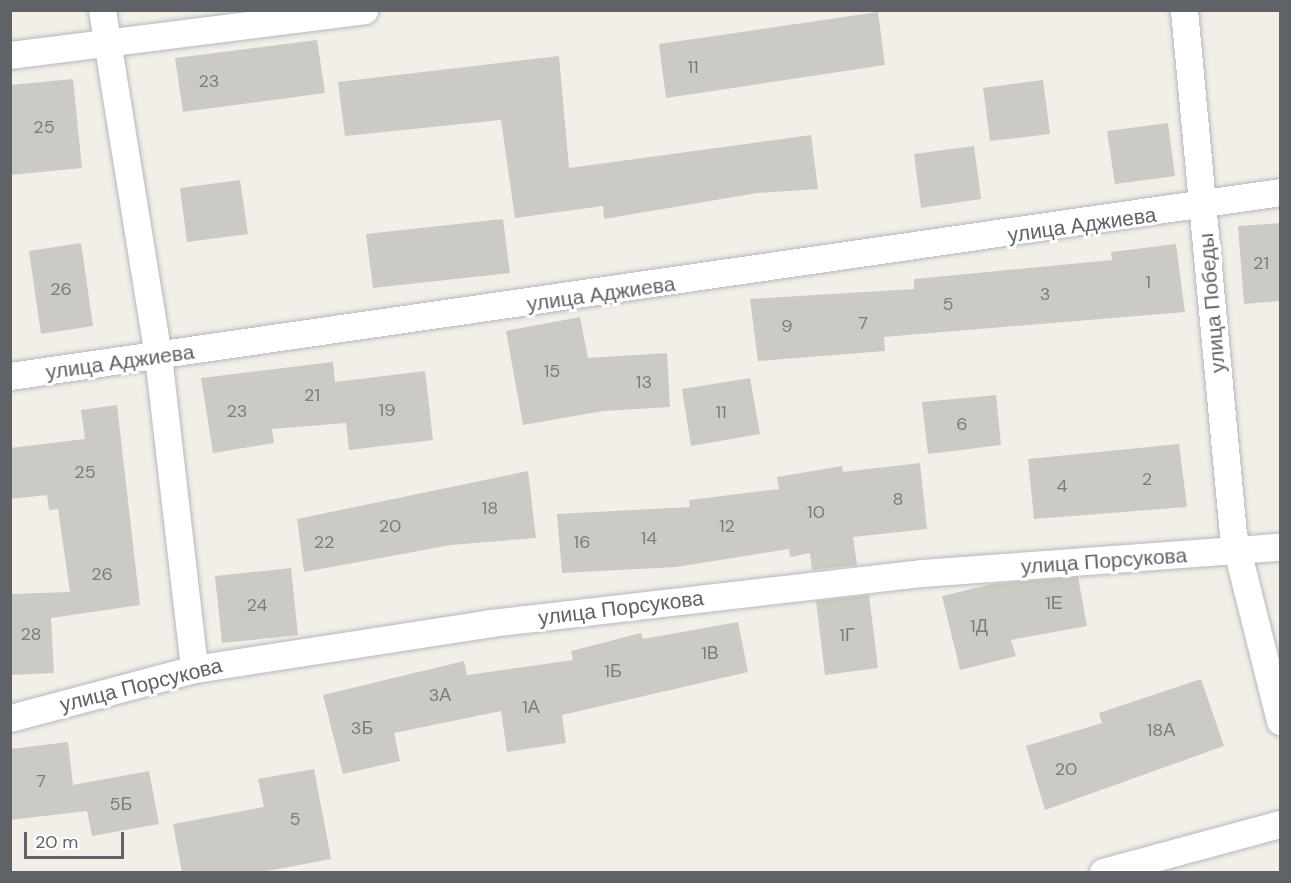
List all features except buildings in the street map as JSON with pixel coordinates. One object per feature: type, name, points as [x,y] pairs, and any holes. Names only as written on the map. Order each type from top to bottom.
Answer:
[{"type":"street","points":[[102,10],[158,357],[194,669]]},
{"type":"street","points":[[10,55],[364,10]]},
{"type":"street","name":"улица Победы","points":[[1184,10],[1197,208],[1244,594],[1281,721]]},
{"type":"street","name":"улица Аджиева","points":[[10,376],[158,357],[1197,208],[1281,192]]},
{"type":"street","name":"улица Порсукова","points":[[10,718],[194,669],[490,623],[922,573],[1239,552],[1281,547]]},
{"type":"street","points":[[1103,873],[1281,824]]}]
